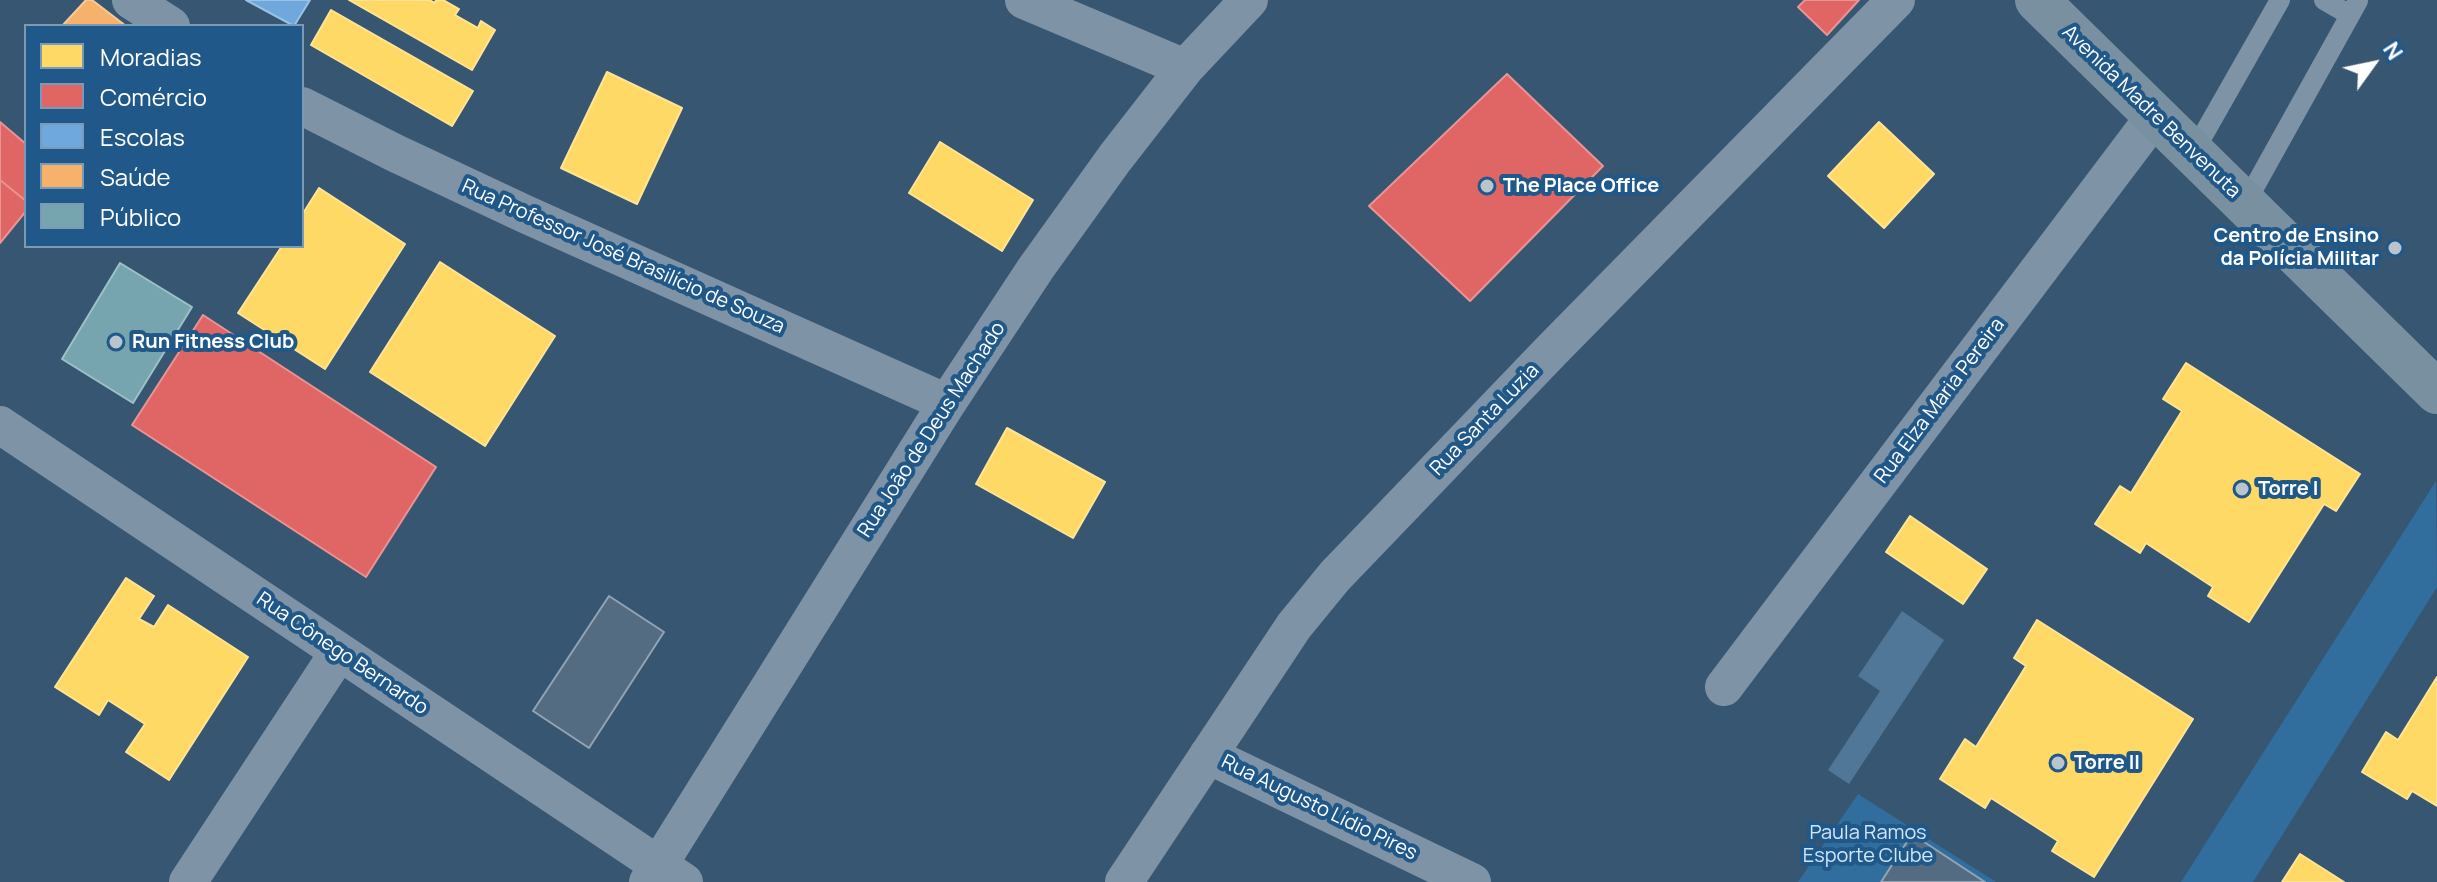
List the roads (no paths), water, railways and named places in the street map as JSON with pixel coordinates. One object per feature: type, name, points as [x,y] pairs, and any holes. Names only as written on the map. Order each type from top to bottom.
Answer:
[{"type":"main road","name":"Avenida Madre Benvenuta","points":[[2037,0],[2437,392]]},
{"type":"street","points":[[131,0],[168,24]]},
{"type":"street","points":[[1024,0],[1185,68]]},
{"type":"street","name":"Rua João de Deus Machado","points":[[663,876],[947,403],[1045,256],[1185,68],[1249,0]]},
{"type":"street","name":"Rua Santa Luzia","points":[[1124,882],[1294,626],[1335,576],[1896,0]]},
{"type":"street","name":"Rua Professor José Brasilício de Souza","points":[[304,107],[525,214],[947,403]]},
{"type":"street","name":"Rua Elza Maria Pereira","points":[[1724,687],[2155,116]]},
{"type":"street","name":"Rua Cônego Bernardo","points":[[0,425],[339,652],[663,876]]},
{"type":"street","points":[[188,882],[339,652]]},
{"type":"street","name":"Rua Augusto Lídio Pires","points":[[1208,755],[1472,882]]},
{"type":"lane","points":[[2193,153],[2280,0]]},
{"type":"lane","points":[[2245,204],[2354,8],[2324,0]]},
{"type":"place","name":"The Place Office","points":[[1487,186]]},
{"type":"place","name":"Centro de Ensino da Polícia Militar","points":[[2395,248]]},
{"type":"place","name":"Run Fitness Club","points":[[116,342]]},
{"type":"place","name":"Torre I","points":[[2242,489]]},
{"type":"place","name":"Torre II","points":[[2058,763]]},
{"type":"park label","name":"Paula Ramos Esporte Clube","points":[[1868,844]]}]
